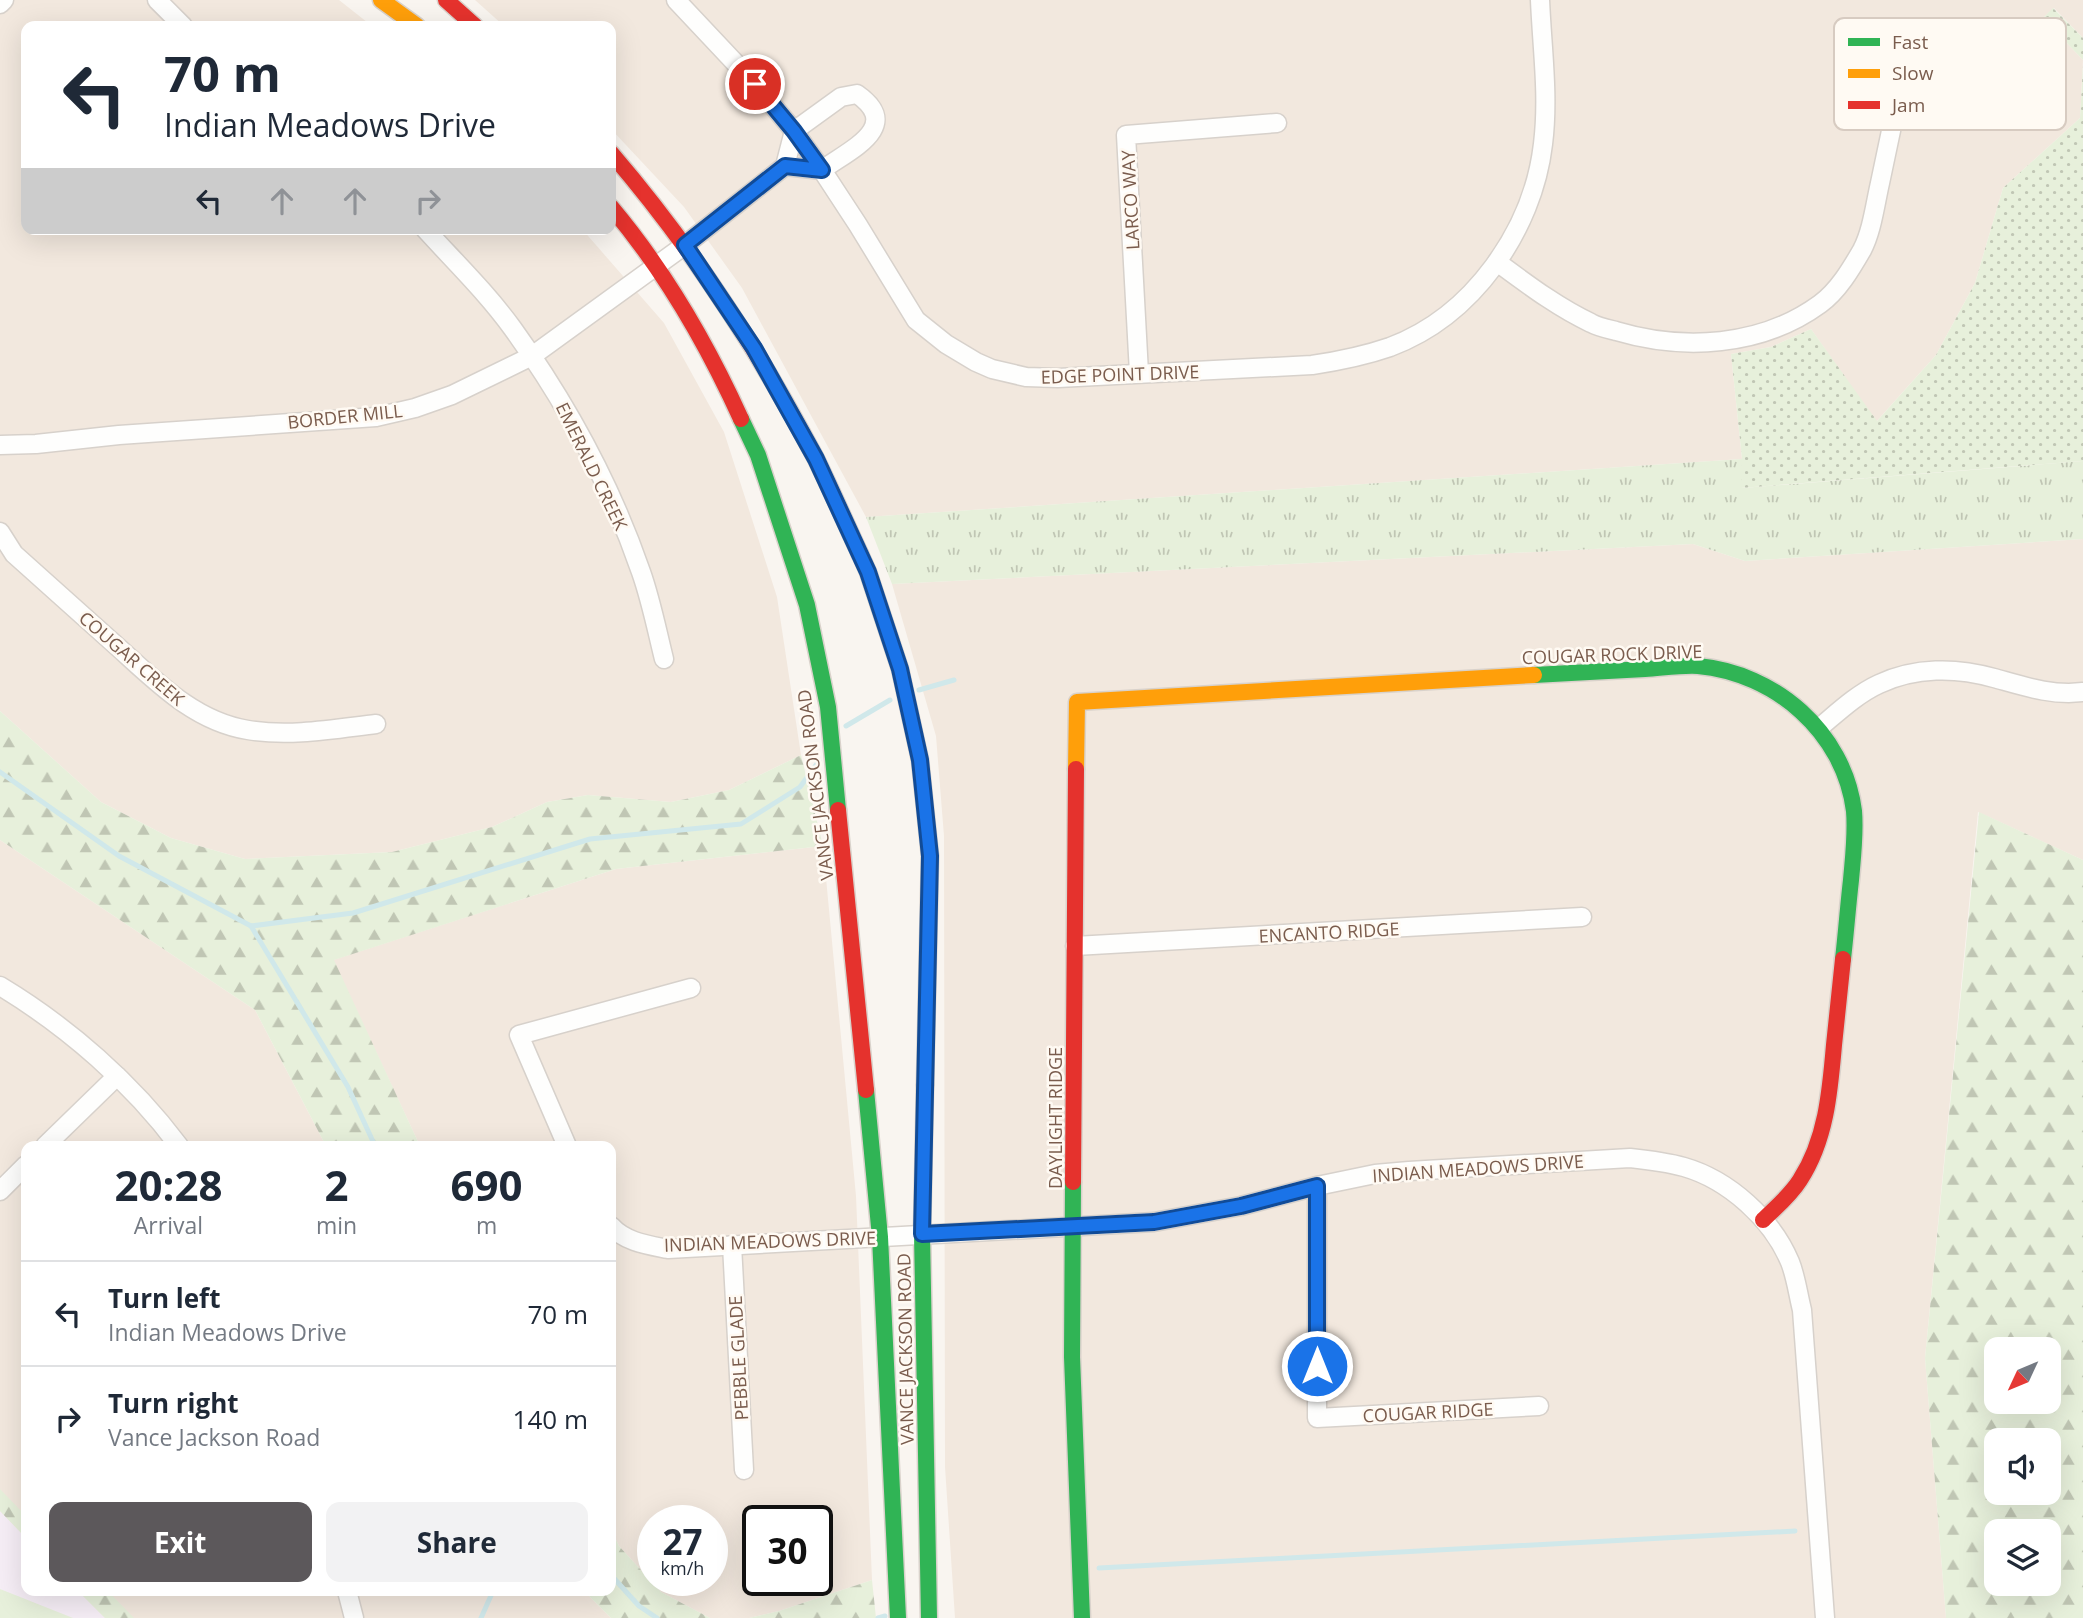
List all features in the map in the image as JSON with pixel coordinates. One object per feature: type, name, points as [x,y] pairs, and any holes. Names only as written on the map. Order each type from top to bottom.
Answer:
[{"type":"main road","points":[[381,0],[410,21]]},
{"type":"main road","points":[[446,0],[469,21]]},
{"type":"main road","name":"VANCE JACKSON ROAD","points":[[616,159],[685,245],[754,348],[816,459],[868,572],[900,669],[920,760],[930,856],[922,1234],[929,1618]]},
{"type":"main road","name":"VANCE JACKSON ROAD","points":[[616,213],[655,266],[716,363],[758,455],[807,605],[828,706],[880,1237],[898,1618]]},
{"type":"main road","name":"COUGAR ROCK DRIVE","points":[[1077,702],[1696,666],[1730,672],[1763,684],[1793,703],[1819,728],[1843,771],[1853,805],[1855,840],[1829,1099],[1823,1129],[1807,1168],[1792,1191],[1763,1220]]},
{"type":"main road","name":"DAYLIGHT RIDGE","points":[[1077,702],[1072,1357],[1082,1618]]},
{"type":"street","points":[[157,0],[178,21]]},
{"type":"street","name":"EDGE POINT DRIVE","points":[[676,0],[755,84],[794,131],[822,170],[916,320],[960,354],[992,369],[1026,377],[1058,378],[1312,365],[1351,359],[1393,346],[1436,323],[1466,299],[1497,262],[1522,222],[1536,184],[1543,144],[1545,95],[1540,0]]},
{"type":"street","points":[[857,94],[869,102],[877,124],[872,134],[822,170],[785,166],[794,131],[841,97],[857,94]]},
{"type":"street","name":"LARCO WAY","points":[[1139,373],[1126,135],[1277,122]]},
{"type":"street","points":[[1497,262],[1552,302],[1592,324],[1637,337],[1674,343],[1715,342],[1758,335],[1792,323],[1822,303],[1843,281],[1863,247],[1872,221],[1891,130]]},
{"type":"street","name":"BORDER MILL","points":[[0,445],[376,416],[415,408],[452,396],[532,356],[685,245],[785,166]]},
{"type":"street","name":"EMERALD CREEK","points":[[431,235],[512,327],[574,421],[614,500],[642,574],[664,659]]},
{"type":"street","name":"COUGAR CREEK","points":[[0,532],[14,554],[168,692],[197,712],[213,720],[247,730],[268,732],[289,733],[376,724]]},
{"type":"street","points":[[1819,728],[1878,685],[1903,675],[1938,669],[1976,672],[2040,691],[2083,692]]},
{"type":"street","name":"ENCANTO RIDGE","points":[[1075,946],[1582,917]]},
{"type":"street","points":[[0,986],[70,1035],[117,1076],[175,1141]]},
{"type":"street","points":[[565,1141],[519,1035],[691,988]]},
{"type":"street","points":[[50,1141],[117,1076]]},
{"type":"street","name":"INDIAN MEADOWS DRIVE","points":[[616,1229],[637,1243],[668,1249],[1073,1226],[1167,1220],[1241,1206],[1375,1174],[1630,1158],[1687,1168],[1730,1189],[1763,1220],[1780,1242],[1790,1263],[1802,1310],[1825,1618]]},
{"type":"street","points":[[0,1191],[21,1170]]},
{"type":"street","name":"COUGAR RIDGE","points":[[1317,1186],[1317,1418],[1539,1406]]},
{"type":"street","name":"PEBBLE GLADE","points":[[732,1245],[744,1470]]},
{"type":"street","points":[[348,1596],[354,1618]]},
{"type":"shaded area","points":[[0,0],[339,0],[366,21],[21,21],[21,235],[587,235],[664,323],[724,432],[777,597],[801,755],[729,790],[671,802],[588,795],[547,802],[492,827],[392,852],[245,859],[171,838],[101,802],[0,711]]},
{"type":"shaded area","points":[[475,0],[2083,0],[2083,38],[2054,8],[2043,18],[1834,18],[1834,130],[2066,130],[2066,42],[2083,60],[2080,118],[2003,188],[1975,283],[1936,355],[1876,422],[1811,329],[1771,347],[1731,354],[1742,459],[866,517],[742,288],[684,207],[616,134],[616,21],[498,21]]},
{"type":"shaded area","points":[[2083,539],[2083,860],[1978,812],[1925,1358],[1946,1618],[955,1618],[945,1467],[944,836],[936,736],[892,584],[1693,544],[1745,561]]},
{"type":"shaded area","points":[[0,840],[255,1010],[323,1141],[21,1141],[21,1533],[0,1511]]},
{"type":"shaded area","points":[[823,846],[856,1196],[872,1580],[833,1593],[833,1505],[742,1505],[742,1596],[824,1596],[779,1611],[749,1618],[710,1618],[669,1596],[728,1596],[728,1505],[637,1505],[637,1566],[616,1540],[616,1141],[418,1141],[333,960],[616,869]]},
{"type":"shaded area","points":[[0,1511],[21,1533],[21,1596],[83,1596],[105,1618],[0,1618]]},
{"type":"shaded area","points":[[83,1596],[589,1596],[611,1618],[105,1618]]},
{"type":"green space","points":[[2053,8],[2063,18],[2043,18]]},
{"type":"green space","points":[[2066,21],[2083,38],[2083,60],[2066,42]]},
{"type":"green space","points":[[2083,65],[2083,461],[1741,488],[1742,459],[1731,354],[1771,347],[1811,329],[1877,421],[1936,355],[1975,283],[2003,188],[2080,118]]},
{"type":"green space","points":[[1742,459],[1742,488],[2083,461],[2083,539],[1745,561],[1693,544],[892,584],[866,517]]},
{"type":"green space","points":[[0,711],[101,802],[171,838],[245,859],[392,852],[492,827],[547,802],[588,795],[671,802],[729,790],[801,755],[823,846],[616,869],[334,960],[418,1141],[323,1141],[255,1010],[0,840]]},
{"type":"green space","points":[[1979,812],[2083,860],[2083,1618],[1946,1618],[1925,1358]]},
{"type":"green space","points":[[0,1489],[21,1511],[21,1533],[0,1511]]},
{"type":"green space","points":[[616,1540],[637,1566],[637,1596],[669,1596],[710,1618],[611,1618],[589,1596],[616,1596]]},
{"type":"green space","points":[[872,1580],[876,1618],[749,1618],[824,1596],[833,1596],[833,1593]]},
{"type":"green space","points":[[0,1589],[73,1618],[0,1618]]},
{"type":"green space","points":[[83,1596],[113,1596],[134,1618],[105,1618]]},
{"type":"waterway","points":[[919,690],[954,680]]},
{"type":"waterway","points":[[846,726],[890,700]]},
{"type":"waterway","points":[[0,772],[119,856],[251,926],[353,913],[590,839],[741,824],[800,787],[819,761]]},
{"type":"waterway","points":[[251,926],[348,1087],[373,1141]]},
{"type":"waterway","points":[[1099,1568],[1795,1531]]},
{"type":"waterway","points":[[616,1581],[639,1606],[657,1618]]},
{"type":"waterway","points":[[481,1618],[491,1596]]},
{"type":"waterway","points":[[878,1618],[885,1616]]},
{"type":"traffic: fast","points":[[741,419],[758,455],[807,605],[828,707],[838,810]]},
{"type":"traffic: fast","points":[[1534,675],[1698,666],[1753,680],[1779,694],[1801,712],[1821,732],[1836,756],[1848,782],[1854,811],[1854,846],[1843,959]]},
{"type":"traffic: fast","points":[[925,1085],[922,1234],[929,1618]]},
{"type":"traffic: fast","points":[[866,1090],[880,1237],[898,1618]]},
{"type":"traffic: fast","points":[[1073,1182],[1072,1357],[1082,1618]]},
{"type":"traffic: slow","points":[[381,0],[410,21]]},
{"type":"traffic: slow","points":[[860,554],[900,669],[920,760],[930,856],[925,1085]]},
{"type":"traffic: slow","points":[[1076,769],[1077,702],[1534,675]]},
{"type":"traffic: jam","points":[[446,0],[469,21]]},
{"type":"traffic: jam","points":[[616,159],[669,225],[722,299],[815,457],[860,554]]},
{"type":"traffic: jam","points":[[616,213],[649,256],[683,308],[741,419]]},
{"type":"traffic: jam","points":[[1073,1182],[1076,769]]},
{"type":"traffic: jam","points":[[838,810],[866,1090]]},
{"type":"traffic: jam","points":[[1763,1220],[1800,1180],[1816,1149],[1831,1080],[1843,959]]},
{"type":"route","points":[[755,84],[822,170],[785,166],[685,245],[754,348],[816,459],[868,572],[900,669],[920,760],[930,856],[922,1234],[1154,1222],[1241,1206],[1317,1186],[1317,1366]]}]
